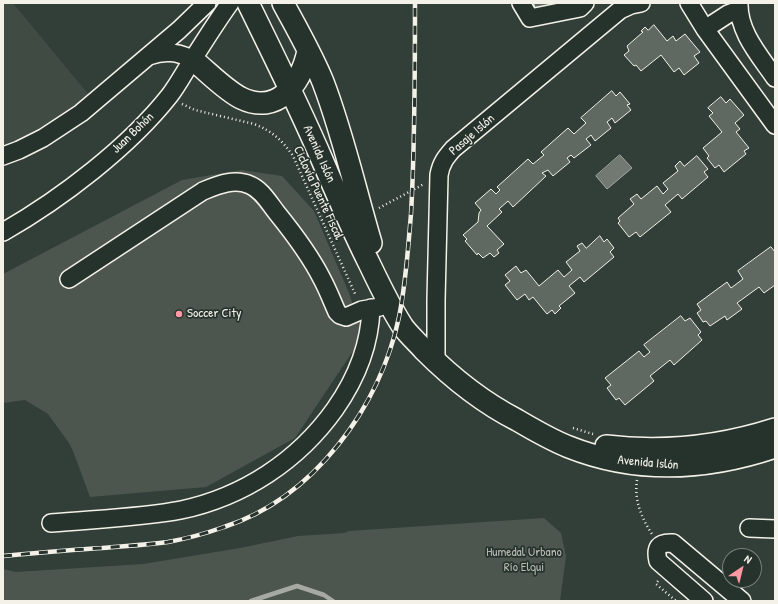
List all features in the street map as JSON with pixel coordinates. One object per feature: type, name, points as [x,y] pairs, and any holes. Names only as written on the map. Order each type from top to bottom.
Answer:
[{"type":"main road","name":"Avenida Islón","points":[[248,3],[290,89],[351,226],[374,308],[404,328],[456,380],[478,397],[502,412],[548,437],[592,455],[616,461],[639,465],[687,466],[711,464],[734,459],[775,446]]},
{"type":"main road","name":"Avenida Islón","points":[[283,3],[322,81],[346,152],[363,217],[374,308]]},
{"type":"main road","points":[[192,60],[233,93],[247,100],[256,102],[270,102],[281,97],[290,89],[306,62],[308,51]]},
{"type":"main road","name":"Avenida Islón","points":[[527,426],[575,441],[626,449],[651,450],[702,447],[745,438],[775,429]]},
{"type":"street","points":[[3,156],[43,138],[62,126],[105,94],[207,3]]},
{"type":"street","name":"Juan Bohón","points":[[3,232],[39,209],[93,170],[141,126],[169,96],[230,3]]},
{"type":"street","points":[[521,3],[530,18],[580,8],[584,3]]},
{"type":"street","name":"Pasaje Islón","points":[[436,361],[439,175],[444,159],[453,149],[620,10],[631,5],[641,3]]},
{"type":"street","points":[[689,3],[705,29],[775,125]]},
{"type":"street","points":[[705,29],[739,6],[749,41],[775,78]]},
{"type":"street","points":[[149,56],[163,52],[170,52],[185,56],[192,60]]},
{"type":"street","points":[[69,279],[198,194],[222,184],[240,182],[255,188],[261,193],[294,234],[309,256],[322,279],[337,312],[340,315],[346,317],[374,308]]},
{"type":"street","points":[[51,523],[161,513],[182,509],[222,498],[274,471],[317,432],[341,401],[352,382],[366,348],[374,308]]},
{"type":"street","points":[[749,528],[775,529]]},
{"type":"street","points":[[704,601],[658,561],[656,552],[659,546],[665,542],[672,543],[742,601]]},
{"type":"path","name":"Ciclovía Puente Fiscal","points":[[169,96],[195,110],[261,126],[281,139],[292,156],[374,308]]},
{"type":"path","points":[[363,217],[439,175]]},
{"type":"path","points":[[566,426],[594,434]]},
{"type":"path","points":[[639,465],[636,486],[637,499],[644,521],[659,546]]},
{"type":"shaded area","points":[[3,3],[13,3],[89,95],[12,159],[3,147]]},
{"type":"shaded area","points":[[620,155],[632,168],[607,189],[596,176]]},
{"type":"green space","name":"Soccer City","points":[[241,170],[282,176],[314,211],[349,293],[363,336],[295,438],[206,487],[90,497],[69,443],[48,414],[25,400],[3,403],[3,274],[182,180]]},
{"type":"green space","name":"Humedal Urbano Río Elqui","points":[[544,518],[561,533],[566,556],[560,601],[3,601],[3,569],[16,572],[143,564],[240,548],[298,536],[344,533],[349,531]]},
{"type":"building","points":[[534,3],[578,3],[537,14]]},
{"type":"building","points":[[654,25],[667,41],[673,36],[676,41],[685,34],[700,52],[694,56],[699,63],[684,75],[679,68],[674,72],[661,55],[641,71],[636,65],[634,66],[624,55],[629,51],[627,46],[643,32],[641,31],[645,27],[648,30]]},
{"type":"building","points":[[612,91],[616,96],[620,92],[630,104],[627,105],[631,110],[615,123],[612,118],[607,122],[611,128],[595,141],[591,135],[586,139],[591,145],[574,158],[571,155],[567,158],[570,162],[553,176],[548,170],[542,173],[546,176],[513,207],[508,201],[499,209],[502,212],[487,226],[504,244],[497,250],[499,253],[494,257],[490,253],[483,258],[478,253],[477,255],[465,241],[467,239],[463,235],[478,222],[479,213],[481,210],[475,203],[491,189],[496,194],[500,190],[497,187],[528,159],[533,164],[544,155],[541,152],[568,128],[574,134],[586,123],[581,118]]},
{"type":"building","points":[[721,97],[726,103],[730,99],[744,115],[735,123],[740,129],[736,132],[749,148],[744,151],[746,154],[724,172],[719,165],[715,168],[707,158],[709,156],[703,148],[722,132],[709,116],[713,113],[708,108]]},
{"type":"building","points":[[697,156],[708,169],[704,172],[708,177],[682,199],[678,194],[665,205],[671,212],[640,237],[636,232],[629,237],[618,223],[620,221],[618,218],[634,204],[630,199],[637,194],[641,199],[657,186],[663,194],[668,189],[663,183],[678,171],[675,166],[680,161],[684,166]]},
{"type":"building","points":[[600,236],[604,242],[607,239],[614,248],[610,252],[614,257],[584,282],[580,277],[569,286],[575,293],[559,306],[561,308],[555,314],[552,310],[547,314],[533,297],[529,300],[525,294],[517,300],[505,285],[510,281],[505,275],[516,266],[521,273],[526,270],[539,286],[558,270],[564,277],[572,270],[566,262],[580,251],[577,246],[582,243],[586,248]]},
{"type":"building","points":[[771,247],[775,252],[775,285],[764,293],[759,287],[737,303],[742,309],[727,320],[725,316],[710,326],[706,321],[703,322],[697,313],[701,310],[697,304],[727,282],[731,288],[743,279],[738,271]]},
{"type":"building","points":[[681,316],[685,321],[690,318],[701,332],[698,335],[702,340],[674,365],[670,360],[650,376],[654,381],[625,405],[619,398],[616,400],[607,388],[611,385],[605,378],[639,351],[644,357],[650,352],[644,345]]},
{"type":"waterway","points":[[251,601],[297,586],[324,595],[333,601]]},
{"type":"railway","points":[[3,556],[168,542],[196,536],[224,527],[257,513],[287,495],[314,472],[338,445],[359,415],[376,384],[390,351],[399,317],[408,253],[411,214],[415,3]]},
{"type":"place","name":"Soccer City","points":[[179,314]]}]
